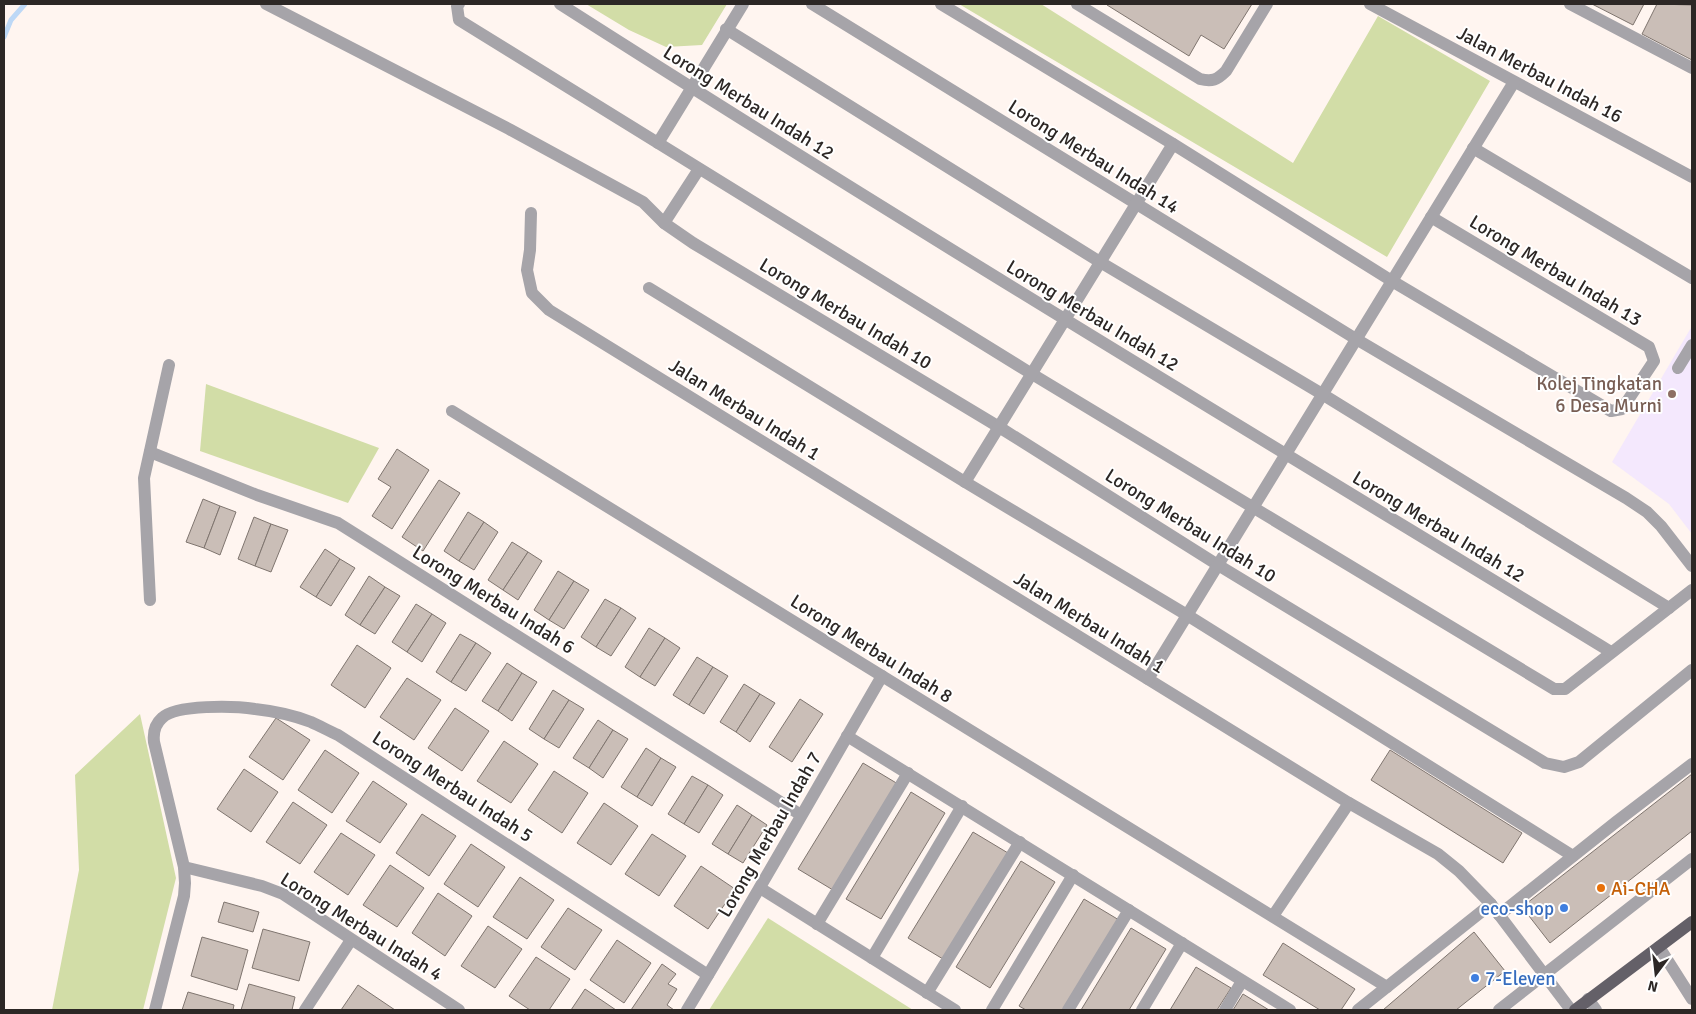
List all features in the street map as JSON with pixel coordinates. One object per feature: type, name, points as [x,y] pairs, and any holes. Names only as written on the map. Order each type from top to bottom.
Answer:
[{"type":"main road","points":[[1575,1010],[1692,922]]},
{"type":"street","name":"Lorong Merbau Indah 10","points":[[266,4],[509,129],[643,202],[664,223],[999,427],[1218,565],[1545,762],[1564,767],[1579,762],[1692,670]]},
{"type":"street","points":[[459,4],[457,6],[460,20],[1032,374],[1554,689],[1565,689],[1692,590]]},
{"type":"street","name":"Lorong Merbau Indah 12","points":[[560,4],[1065,320],[1611,652]]},
{"type":"street","points":[[658,143],[690,87],[743,4]]},
{"type":"street","name":"Lorong Merbau Indah 14","points":[[812,4],[1356,338],[1647,512],[1661,526],[1692,566]]},
{"type":"street","points":[[940,4],[1173,144],[1392,281]]},
{"type":"street","points":[[1077,4],[1200,79],[1210,82],[1220,78],[1226,71],[1267,4]]},
{"type":"street","name":"Jalan Merbau Indah 16","points":[[1370,4],[1692,177]]},
{"type":"street","points":[[1570,4],[1692,68]]},
{"type":"street","points":[[726,29],[1100,262],[1322,394],[1669,608]]},
{"type":"street","points":[[1148,679],[1514,82]]},
{"type":"street","points":[[965,482],[1173,144]]},
{"type":"street","points":[[1473,148],[1692,278]]},
{"type":"street","points":[[664,223],[699,169]]},
{"type":"street","name":"Jalan Merbau Indah 1","points":[[531,214],[530,250],[527,270],[532,294],[549,310],[1349,803],[1438,854],[1491,904],[1571,1010]]},
{"type":"street","name":"Lorong Merbau Indah 13","points":[[1392,281],[1611,411],[1622,409],[1654,361],[1649,347],[1431,217]]},
{"type":"street","points":[[649,288],[965,482],[1187,615],[1573,856]]},
{"type":"street","points":[[1678,368],[1692,345]]},
{"type":"street","points":[[150,600],[144,478],[170,365]]},
{"type":"street","name":"Lorong Merbau Indah 8","points":[[452,411],[1387,988]]},
{"type":"street","name":"Lorong Merbau Indah 6","points":[[150,452],[257,495],[338,523],[801,815]]},
{"type":"street","name":"Lorong Merbau Indah 7","points":[[687,1010],[760,888],[882,676]]},
{"type":"street","name":"Lorong Merbau Indah 5","points":[[184,867],[154,742],[153,733],[156,724],[162,717],[172,711],[193,708],[254,708],[279,713],[310,722],[338,735],[708,975]]},
{"type":"street","points":[[847,736],[1073,874],[1290,1010]]},
{"type":"street","points":[[1499,915],[1692,764]]},
{"type":"street","points":[[817,924],[908,773]]},
{"type":"street","points":[[1273,916],[1349,803]]},
{"type":"street","points":[[872,958],[962,806]]},
{"type":"street","points":[[927,993],[1020,842]]},
{"type":"street","points":[[1498,1010],[1692,859]]},
{"type":"street","points":[[155,1010],[184,896],[184,867]]},
{"type":"street","name":"Lorong Merbau Indah 4","points":[[184,867],[262,886],[283,894],[459,1010]]},
{"type":"street","points":[[992,1010],[1073,874]]},
{"type":"street","points":[[760,888],[955,1010]]},
{"type":"street","points":[[1358,1010],[1491,904]]},
{"type":"street","points":[[1068,1010],[1129,910]]},
{"type":"street","points":[[304,1010],[351,940]]},
{"type":"street","points":[[1142,1010],[1182,943]]},
{"type":"street","points":[[1658,947],[1692,999]]},
{"type":"street","points":[[1225,1010],[1242,981]]},
{"type":"street","points":[[1588,1000],[1596,1010]]},
{"type":"shaded area","name":"Kolej Tingkatan 6 Desa Murni","points":[[1692,326],[1692,534],[1669,504],[1612,462]]},
{"type":"green space","points":[[586,4],[727,4],[702,45],[666,47],[629,30]]},
{"type":"green space","points":[[959,4],[1041,4],[1293,163],[1378,16],[1490,81],[1387,257]]},
{"type":"green space","points":[[206,384],[379,448],[348,503],[200,451]]},
{"type":"green space","points":[[140,714],[176,878],[143,1010],[52,1010],[79,870],[75,775]]},
{"type":"green space","points":[[768,918],[913,1010],[709,1010]]},
{"type":"building","points":[[1108,4],[1252,4],[1224,49],[1201,35],[1189,56]]},
{"type":"building","points":[[1592,4],[1644,4],[1633,25]]},
{"type":"building","points":[[1657,4],[1692,5],[1692,60],[1642,34]]},
{"type":"building","points":[[397,449],[429,470],[392,529],[372,516],[391,487],[378,479]]},
{"type":"building","points":[[439,480],[460,493],[423,551],[402,537]]},
{"type":"building","points":[[203,499],[220,506],[204,548],[186,542]]},
{"type":"building","points":[[220,506],[236,512],[220,555],[204,548]]},
{"type":"building","points":[[468,512],[484,522],[459,561],[444,551]]},
{"type":"building","points":[[254,517],[271,524],[255,566],[238,559]]},
{"type":"building","points":[[484,522],[498,532],[474,570],[459,561]]},
{"type":"building","points":[[271,524],[288,530],[271,572],[255,566]]},
{"type":"building","points":[[512,542],[528,552],[503,590],[488,580]]},
{"type":"building","points":[[325,549],[340,559],[316,597],[300,587]]},
{"type":"building","points":[[528,552],[542,561],[518,600],[503,590]]},
{"type":"building","points":[[340,559],[355,568],[331,606],[316,597]]},
{"type":"building","points":[[558,571],[574,581],[549,620],[534,610]]},
{"type":"building","points":[[369,576],[385,587],[360,625],[345,615]]},
{"type":"building","points":[[574,581],[589,590],[564,629],[549,620]]},
{"type":"building","points":[[385,587],[400,596],[375,634],[360,625]]},
{"type":"building","points":[[605,599],[621,608],[596,647],[581,637]]},
{"type":"building","points":[[416,604],[432,614],[407,652],[392,642]]},
{"type":"building","points":[[621,608],[636,618],[611,656],[596,647]]},
{"type":"building","points":[[432,614],[446,623],[422,662],[407,652]]},
{"type":"building","points":[[649,628],[665,638],[640,677],[625,667]]},
{"type":"building","points":[[460,634],[476,643],[451,682],[436,672]]},
{"type":"building","points":[[665,638],[680,648],[655,686],[640,677]]},
{"type":"building","points":[[476,643],[491,653],[466,691],[451,682]]},
{"type":"building","points":[[357,645],[391,668],[365,708],[331,685]]},
{"type":"building","points":[[697,657],[713,667],[689,705],[673,695]]},
{"type":"building","points":[[507,663],[522,673],[498,711],[482,701]]},
{"type":"building","points":[[713,667],[728,676],[704,714],[689,705]]},
{"type":"building","points":[[522,673],[537,682],[512,721],[498,711]]},
{"type":"building","points":[[407,678],[441,700],[414,740],[380,717]]},
{"type":"building","points":[[744,684],[760,694],[736,732],[720,722]]},
{"type":"building","points":[[553,690],[569,700],[544,739],[529,729]]},
{"type":"building","points":[[760,694],[775,703],[750,742],[736,732]]},
{"type":"building","points":[[800,699],[823,714],[792,762],[769,747]]},
{"type":"building","points":[[569,700],[584,709],[559,748],[544,739]]},
{"type":"building","points":[[455,708],[489,731],[462,771],[428,748]]},
{"type":"building","points":[[276,718],[310,740],[283,780],[249,757]]},
{"type":"building","points":[[598,720],[613,730],[589,768],[573,758]]},
{"type":"building","points":[[613,730],[628,739],[603,778],[589,768]]},
{"type":"building","points":[[504,741],[538,764],[511,803],[477,781]]},
{"type":"building","points":[[646,748],[661,758],[637,797],[621,787]]},
{"type":"building","points":[[325,750],[359,773],[332,813],[298,790]]},
{"type":"building","points":[[1390,750],[1522,833],[1503,863],[1371,780]]},
{"type":"building","points":[[661,758],[676,767],[652,806],[637,797]]},
{"type":"building","points":[[863,763],[898,784],[833,890],[798,869]]},
{"type":"building","points":[[244,769],[278,792],[251,832],[217,809]]},
{"type":"building","points":[[554,771],[588,793],[562,833],[528,810]]},
{"type":"building","points":[[1692,774],[1692,831],[1550,943],[1522,907]]},
{"type":"building","points":[[692,776],[708,785],[684,824],[668,814]]},
{"type":"building","points":[[373,781],[407,804],[380,843],[346,821]]},
{"type":"building","points":[[708,785],[723,795],[699,833],[684,824]]},
{"type":"building","points":[[911,792],[945,813],[881,919],[846,899]]},
{"type":"building","points":[[293,802],[327,825],[300,864],[266,842]]},
{"type":"building","points":[[604,803],[638,826],[611,865],[577,843]]},
{"type":"building","points":[[737,805],[752,815],[728,854],[712,844]]},
{"type":"building","points":[[422,814],[456,836],[429,876],[396,853]]},
{"type":"building","points":[[752,815],[767,825],[743,863],[728,854]]},
{"type":"building","points":[[973,832],[1008,853],[943,959],[908,938]]},
{"type":"building","points":[[341,833],[375,855],[348,895],[314,872]]},
{"type":"building","points":[[652,834],[686,856],[659,896],[625,874]]},
{"type":"building","points":[[471,844],[505,867],[478,907],[444,884]]},
{"type":"building","points":[[1021,861],[1055,882],[990,988],[956,967]]},
{"type":"building","points":[[390,865],[424,888],[397,927],[363,905]]},
{"type":"building","points":[[701,866],[735,889],[708,929],[674,906]]},
{"type":"building","points":[[520,877],[554,900],[527,939],[493,917]]},
{"type":"building","points":[[438,893],[472,916],[445,956],[412,933]]},
{"type":"building","points":[[1084,899],[1119,920],[1063,1010],[1026,1010],[1019,1006]]},
{"type":"building","points":[[224,902],[259,912],[253,932],[218,922]]},
{"type":"building","points":[[568,908],[602,930],[575,970],[541,947]]},
{"type":"building","points":[[488,926],[522,949],[495,988],[461,966]]},
{"type":"building","points":[[1131,928],[1166,949],[1129,1010],[1081,1010]]},
{"type":"building","points":[[263,929],[310,942],[299,981],[252,968]]},
{"type":"building","points":[[1474,932],[1505,971],[1456,1010],[1383,1010]]},
{"type":"building","points":[[202,937],[248,950],[237,990],[191,976]]},
{"type":"building","points":[[617,940],[651,963],[624,1003],[590,980]]},
{"type":"building","points":[[1283,943],[1355,989],[1341,1010],[1320,1010],[1263,975]]},
{"type":"building","points":[[536,957],[570,979],[549,1010],[530,1010],[509,996]]},
{"type":"building","points":[[662,964],[676,974],[668,984],[677,989],[667,1005],[674,1010],[631,1010]]},
{"type":"building","points":[[1196,967],[1231,988],[1217,1010],[1170,1010]]},
{"type":"building","points":[[249,984],[295,997],[292,1010],[241,1010]]},
{"type":"building","points":[[358,985],[395,1010],[341,1010]]},
{"type":"building","points":[[585,989],[616,1010],[571,1010]]},
{"type":"building","points":[[188,992],[234,1005],[233,1010],[182,1010]]},
{"type":"building","points":[[1243,994],[1269,1010],[1233,1010]]},
{"type":"waterway","points":[[4,37],[11,20],[25,4]]},
{"type":"place","name":"Kolej Tingkatan 6 Desa Murni","points":[[1672,394]]},
{"type":"place","name":"Ai-CHA","points":[[1601,888]]},
{"type":"place","name":"eco-shop","points":[[1564,908]]},
{"type":"place","name":"7-Eleven","points":[[1475,978]]}]
